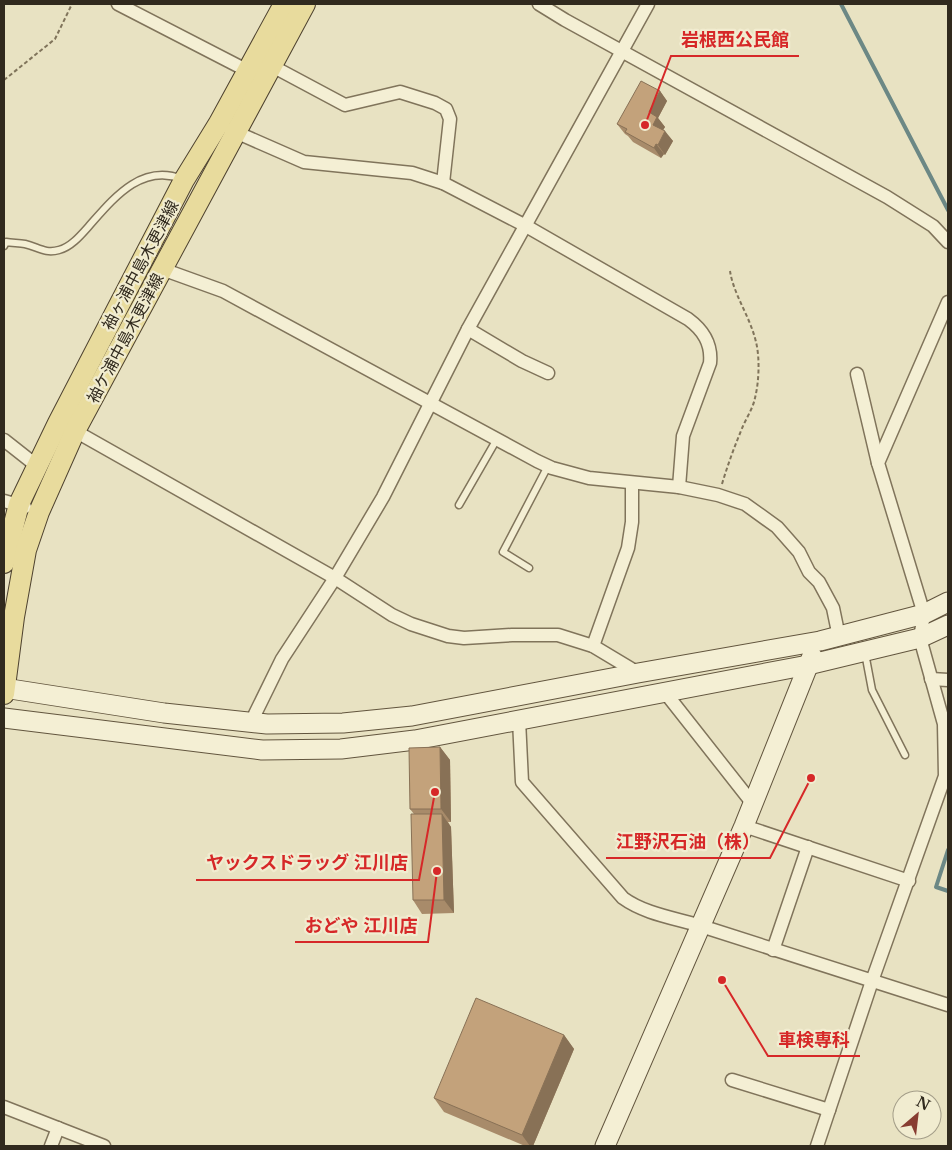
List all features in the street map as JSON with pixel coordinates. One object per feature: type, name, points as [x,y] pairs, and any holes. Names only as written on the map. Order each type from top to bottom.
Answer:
[{"type":"main road","name":"袖ヶ浦中島木更津線","points":[[4,563],[11,502],[37,466],[184,180],[227,128],[248,72],[284,4]]},
{"type":"main road","name":"袖ケ浦中島木更津線","points":[[4,690],[26,550],[39,512],[75,431],[162,268],[227,128],[272,66],[304,4]]},
{"type":"street","points":[[118,4],[248,72]]},
{"type":"street","points":[[539,4],[887,197],[933,226],[948,242]]},
{"type":"street","points":[[255,723],[255,714],[282,659],[383,497],[468,329],[648,4]]},
{"type":"street","points":[[272,66],[345,106],[400,92],[435,103],[446,109],[450,119],[443,183]]},
{"type":"street","points":[[227,128],[304,162],[412,173],[443,183],[526,226],[688,319],[705,335],[711,355],[710,363],[683,436],[679,487]]},
{"type":"street","points":[[162,268],[223,291],[548,466],[589,478],[632,484],[679,487],[718,495],[745,504],[777,527],[799,552],[809,572],[820,582],[833,608],[839,637]]},
{"type":"street","points":[[878,463],[948,302]]},
{"type":"street","points":[[468,329],[522,361],[548,373]]},
{"type":"street","points":[[817,1146],[872,981],[947,776],[944,724],[920,638],[924,614],[878,463],[857,374]]},
{"type":"street","points":[[75,431],[334,578],[392,615],[411,624],[448,636],[464,638],[558,635],[593,646],[638,673]]},
{"type":"street","points":[[4,440],[37,466]]},
{"type":"street","points":[[593,646],[628,548],[632,522],[632,484]]},
{"type":"street","points":[[11,502],[39,512]]},
{"type":"street","points":[[4,690],[164,713],[255,723],[343,723],[412,716],[820,641],[924,614],[948,602]]},
{"type":"street","points":[[4,718],[262,750],[341,748],[414,740],[808,665],[865,653],[920,638],[948,625]]},
{"type":"street","points":[[605,1146],[744,826],[808,665],[820,641]]},
{"type":"street","points":[[931,679],[948,680]]},
{"type":"street","points":[[664,692],[753,804]]},
{"type":"street","points":[[519,720],[522,782],[623,898],[630,903],[644,910],[948,1005]]},
{"type":"street","points":[[744,826],[909,881]]},
{"type":"street","points":[[773,950],[808,847]]},
{"type":"street","points":[[732,1080],[829,1110]]},
{"type":"street","points":[[4,1107],[100,1145]]},
{"type":"street","points":[[51,1146],[58,1128]]},
{"type":"lane","points":[[4,246],[6,242],[25,244],[45,252],[60,250],[78,238],[117,195],[136,181],[158,175],[175,176],[184,180]]},
{"type":"lane","points":[[459,505],[497,439]]},
{"type":"lane","points":[[529,568],[503,552],[548,466]]},
{"type":"lane","points":[[865,653],[872,690],[905,755]]},
{"type":"path","points":[[4,80],[54,39],[72,4]]},
{"type":"path","points":[[718,495],[731,455],[755,400],[758,379],[757,345],[752,327],[732,284],[730,271]]},
{"type":"building","points":[[641,81],[660,91],[649,112],[657,117],[653,125],[665,131],[658,145],[656,144],[654,148],[625,132],[627,129],[617,124]]},
{"type":"building","points":[[440,747],[441,809],[410,809],[409,748]]},
{"type":"building","points":[[411,814],[442,814],[444,900],[413,900]]},
{"type":"building","points":[[476,998],[564,1035],[522,1135],[434,1098]]},
{"type":"waterway","points":[[841,4],[948,210]]},
{"type":"waterway","points":[[948,850],[936,887],[948,891]]},
{"type":"place","name":"岩根西公民館","points":[[645,125]]},
{"type":"place","name":"江野沢石油（株）","points":[[811,778]]},
{"type":"place","name":"ヤックスドラッグ 江川店","points":[[435,792]]},
{"type":"place","name":"おどや 江川店","points":[[437,871]]},
{"type":"place","name":"車検専科","points":[[722,980]]}]
